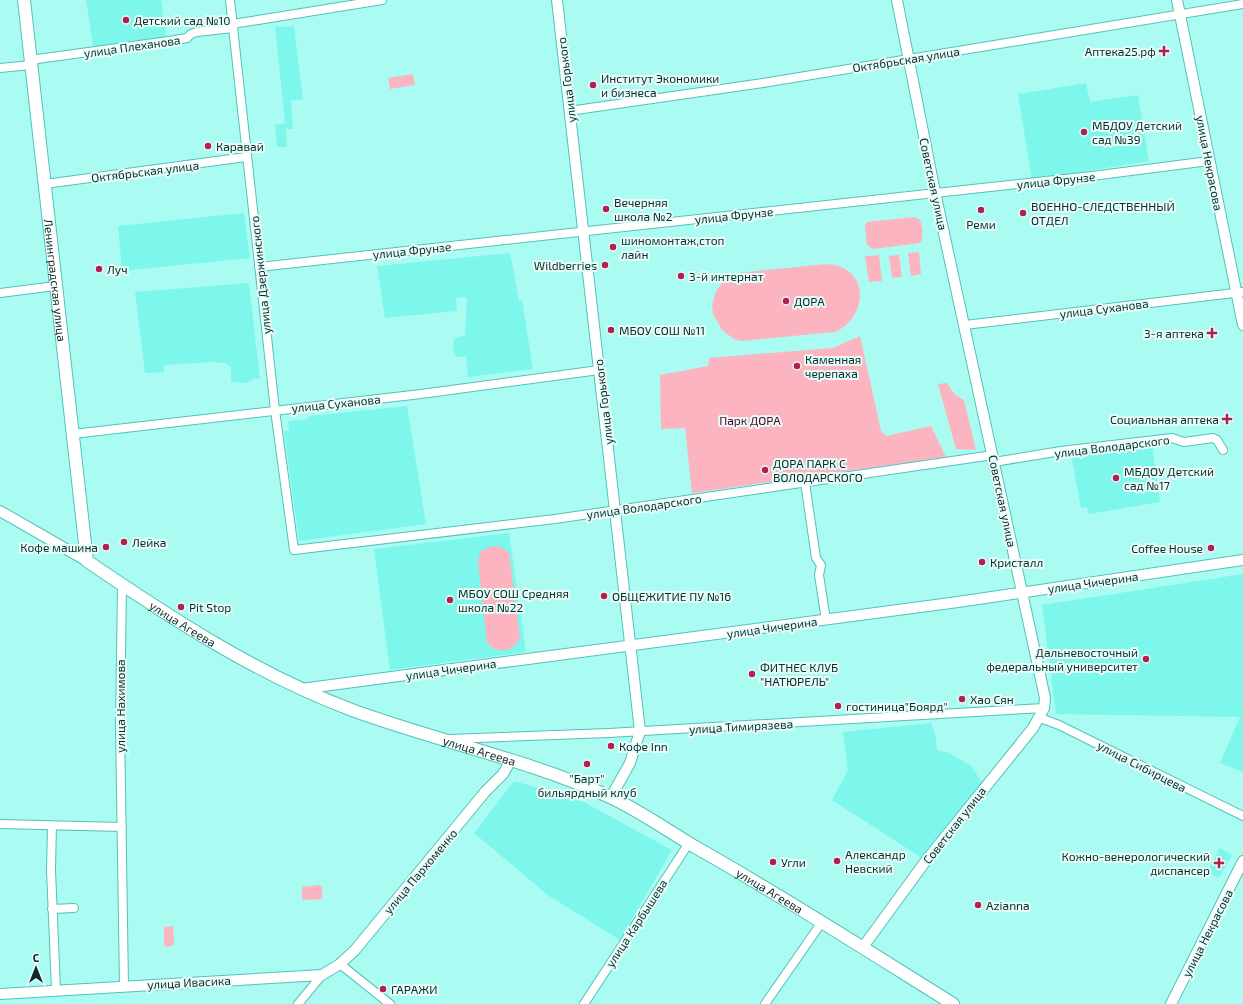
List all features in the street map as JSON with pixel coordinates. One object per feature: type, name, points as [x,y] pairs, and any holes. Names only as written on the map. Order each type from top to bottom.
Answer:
[{"type":"highway","name":"Ленинградская улица","points":[[24,0],[87,561]]},
{"type":"highway","name":"улица Агеева","points":[[87,561],[122,585],[236,656],[301,689],[350,709],[437,739],[567,778],[611,798],[822,922],[953,1004]]},
{"type":"main road","name":"улица Горького","points":[[556,0],[640,732],[630,763],[611,798]]},
{"type":"main road","name":"Советская улица","points":[[863,947],[925,862],[1040,718],[1044,708],[1045,698],[935,192],[897,0]]},
{"type":"main road","name":"улица Некрасова","points":[[1177,0],[1210,161],[1240,292],[1243,325]]},
{"type":"main road","name":"улица Агеева","points":[[0,511],[87,561]]},
{"type":"main road","name":"улица Чичерина","points":[[301,689],[958,602],[1243,560]]},
{"type":"main road","name":"улица Пархоменко","points":[[322,975],[340,964],[355,950],[485,792],[504,774],[511,760]]},
{"type":"main road","name":"улица Некрасова","points":[[1172,1004],[1243,861]]},
{"type":"main road","name":"улица Ивасика","points":[[0,994],[322,975]]},
{"type":"street","name":"улица Дзержинского","points":[[230,0],[274,410],[294,550]]},
{"type":"street","name":"улица Плеханова","points":[[0,68],[187,38],[191,34],[197,32],[382,0]]},
{"type":"street","name":"Октябрьская улица","points":[[569,111],[763,83],[1243,4]]},
{"type":"street","name":"Октябрьская улица","points":[[45,184],[246,157]]},
{"type":"street","name":"улица Фрунзе","points":[[259,267],[935,192],[1038,182],[1210,161]]},
{"type":"street","points":[[0,293],[55,286]]},
{"type":"street","name":"улица Суханова","points":[[965,325],[1240,292]]},
{"type":"street","name":"улица Суханова","points":[[73,434],[428,393],[599,370]]},
{"type":"street","name":"улица Володарского","points":[[294,550],[555,519],[805,482],[1172,438],[1184,442],[1212,438],[1217,440],[1224,450]]},
{"type":"street","points":[[805,482],[816,558],[821,565],[819,575],[826,620]]},
{"type":"street","name":"улица Нахимова","points":[[122,585],[120,725],[122,827],[121,899],[124,986]]},
{"type":"street","name":"улица Тимирязева","points":[[437,739],[640,732],[1044,708]]},
{"type":"street","name":"улица Сибирцева","points":[[1040,718],[1059,725],[1243,816]]},
{"type":"street","points":[[0,824],[122,827]]},
{"type":"street","points":[[52,825],[52,909],[56,990]]},
{"type":"street","name":"улица Карбышева","points":[[584,1004],[689,843]]},
{"type":"street","points":[[52,909],[74,908]]},
{"type":"street","points":[[765,1004],[822,922]]},
{"type":"street","points":[[340,964],[390,1004]]},
{"type":"street","points":[[298,1004],[322,975]]},
{"type":"shaded area","name":"Детский сад №10","points":[[86,0],[161,0],[167,40],[94,51]]},
{"type":"shaded area","points":[[275,26],[294,26],[303,99],[291,101],[293,129],[286,129],[287,147],[277,147],[275,125],[285,123]]},
{"type":"shaded area","name":"МБДОУ Детский сад №39","points":[[1086,83],[1090,102],[1138,95],[1149,161],[1032,180],[1018,94]]},
{"type":"shaded area","points":[[244,213],[250,258],[122,271],[118,226]]},
{"type":"shaded area","points":[[510,253],[519,301],[522,300],[533,369],[468,377],[466,356],[456,357],[453,349],[454,339],[465,335],[467,297],[456,298],[457,311],[385,318],[377,266]]},
{"type":"shaded area","points":[[249,283],[260,379],[253,379],[247,383],[231,382],[231,367],[225,363],[213,362],[164,365],[164,372],[145,373],[135,292]]},
{"type":"shaded area","points":[[407,406],[426,524],[299,541],[284,431],[289,430],[288,421],[308,419],[309,416]]},
{"type":"shaded area","name":"МБДОУ Детский сад №17","points":[[1152,444],[1160,502],[1089,514],[1087,507],[1081,508],[1071,454]]},
{"type":"shaded area","name":"МБОУ СОШ Средняя школа №22","points":[[509,533],[526,652],[390,670],[374,549]]},
{"type":"shaded area","name":"Дальневосточный федеральный университет","points":[[1243,574],[1243,772],[1220,763],[1240,717],[1056,714],[1042,605]]},
{"type":"shaded area","points":[[931,723],[936,736],[936,746],[938,751],[947,752],[970,765],[982,782],[922,858],[832,800],[848,770],[843,732]]},
{"type":"shaded area","points":[[514,781],[580,800],[672,850],[620,940],[549,896],[474,833]]},
{"type":"shaded area","name":"Кожно-венерологический диспансер","points":[[1220,848],[1232,855],[1219,878],[1207,872]]},
{"type":"green space","points":[[413,74],[415,85],[390,89],[388,78]]},
{"type":"green space","points":[[914,217],[919,219],[921,224],[922,234],[920,243],[873,249],[867,245],[865,225],[867,222]]},
{"type":"green space","points":[[919,252],[921,274],[911,276],[908,253]]},
{"type":"green space","points":[[879,255],[882,281],[869,282],[865,256]]},
{"type":"green space","points":[[899,255],[902,277],[892,278],[889,256]]},
{"type":"green space","name":"ДОРА","points":[[827,264],[846,269],[855,278],[859,286],[859,304],[855,313],[850,321],[835,332],[741,341],[734,339],[722,330],[713,314],[712,305],[716,291],[725,279],[738,273]]},
{"type":"green space","name":"Парк ДОРА","points":[[860,336],[881,431],[886,436],[931,426],[946,457],[692,493],[685,428],[661,429],[660,375],[708,366],[709,358],[833,348]]},
{"type":"green space","points":[[947,383],[955,395],[964,400],[976,450],[956,449],[938,384]]},
{"type":"green space","points":[[492,546],[500,547],[509,552],[520,638],[514,646],[505,650],[496,649],[487,643],[478,560],[481,551]]},
{"type":"green space","points":[[320,885],[322,887],[322,899],[302,900],[302,887]]},
{"type":"green space","points":[[173,926],[174,945],[167,947],[164,945],[164,927]]},
{"type":"place","name":"Детский сад №10","points":[[126,20]]},
{"type":"place","name":"Аптека25.рф","points":[[1164,51]]},
{"type":"place","name":"Институт Экономики и бизнеса","points":[[593,85]]},
{"type":"place","name":"МБДОУ Детский сад №39","points":[[1084,132]]},
{"type":"place","name":"Каравай","points":[[208,146]]},
{"type":"place","name":"Вечерняя школа №2","points":[[606,209]]},
{"type":"place","name":"Реми","points":[[981,210]]},
{"type":"place","name":"ВОЕННО-СЛЕДСТВЕННЫЙ ОТДЕЛ","points":[[1023,213]]},
{"type":"place","name":"шиномонтаж,стоп лайн","points":[[613,247]]},
{"type":"place","name":"Wildberries","points":[[605,265]]},
{"type":"place","name":"Луч","points":[[99,269]]},
{"type":"place","name":"3-й интернат","points":[[681,276]]},
{"type":"place","name":"ДОРА","points":[[786,301]]},
{"type":"place","name":"МБОУ СОШ №11","points":[[611,330]]},
{"type":"place","name":"3-я аптека","points":[[1212,333]]},
{"type":"place","name":"Каменная черепаха","points":[[797,366]]},
{"type":"place","name":"Социальная аптека","points":[[1227,419]]},
{"type":"place","name":"ДОРА ПАРК С ВОЛОДАРСКОГО","points":[[765,470]]},
{"type":"place","name":"МБДОУ Детский сад №17","points":[[1116,478]]},
{"type":"place","name":"Лейка","points":[[124,542]]},
{"type":"place","name":"Кофе машина","points":[[106,547]]},
{"type":"place","name":"Coffee House","points":[[1211,548]]},
{"type":"place","name":"Кристалл","points":[[982,562]]},
{"type":"place","name":"ОБЩЕЖИТИЕ ПУ №16","points":[[604,596]]},
{"type":"place","name":"МБОУ СОШ Средняя школа №22","points":[[450,600]]},
{"type":"place","name":"Pit Stop","points":[[181,607]]},
{"type":"place","name":"Дальневосточный федеральный университет","points":[[1146,659]]},
{"type":"place","name":"ФИТНЕС КЛУБ \"НАТЮРЕЛЬ\"","points":[[752,674]]},
{"type":"place","name":"Хао Сян","points":[[962,699]]},
{"type":"place","name":"гостиница\"Боярд\"","points":[[838,706]]},
{"type":"place","name":"Кофе Inn","points":[[611,746]]},
{"type":"place","name":"\"Барт\" бильярдный клуб","points":[[587,764]]},
{"type":"place","name":"Александр Невский","points":[[837,861]]},
{"type":"place","name":"Угли","points":[[773,862]]},
{"type":"place","name":"Кожно-венерологический диспансер","points":[[1219,863]]},
{"type":"place","name":"Azianna","points":[[978,905]]},
{"type":"place","name":"ГАРАЖИ","points":[[383,989]]}]
